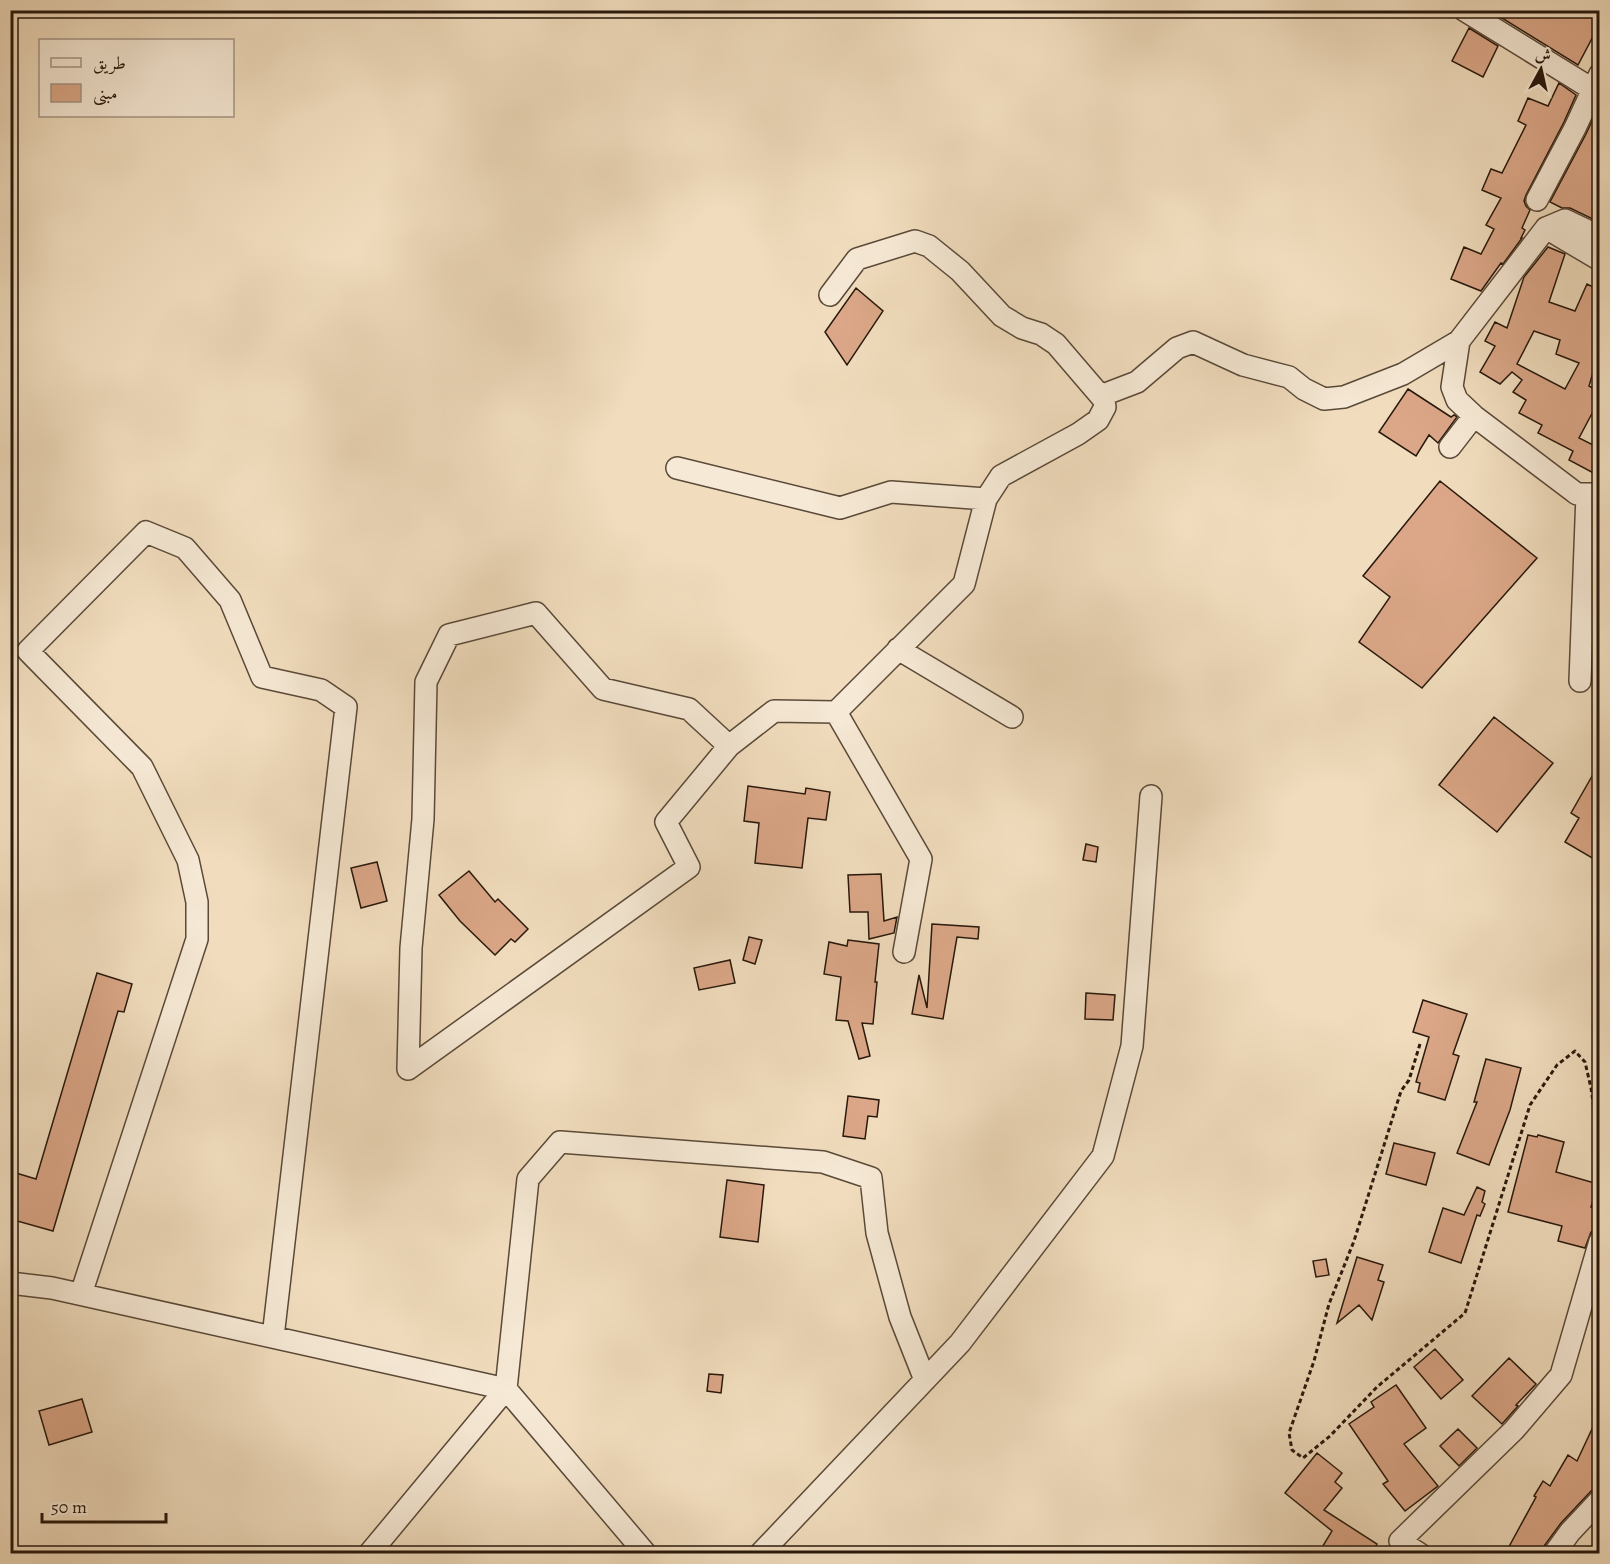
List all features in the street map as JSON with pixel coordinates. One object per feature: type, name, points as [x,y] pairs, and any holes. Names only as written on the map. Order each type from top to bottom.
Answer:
[{"type":"street","points":[[1464,10],[1596,82],[1537,200]]},
{"type":"street","points":[[729,746],[689,709],[603,689],[536,613],[449,635],[426,682],[423,819],[411,948],[408,1069],[689,867],[666,822],[729,746],[774,711],[836,712],[964,584],[986,499],[1001,476],[1078,434],[1098,420],[1105,407],[1103,395],[1137,382],[1177,348],[1193,342],[1243,365],[1289,377],[1304,389],[1324,399],[1344,397],[1403,374],[1459,341],[1546,228],[1565,220],[1588,231],[1599,240]]},
{"type":"street","points":[[1546,228],[1599,260]]},
{"type":"street","points":[[830,295],[857,259],[915,241],[929,246],[960,270],[1002,316],[1041,334],[1056,344],[1104,400]]},
{"type":"street","points":[[1459,341],[1452,387],[1456,400],[1473,416],[1573,492],[1593,494],[1580,681]]},
{"type":"street","points":[[1450,447],[1473,416]]},
{"type":"street","points":[[677,468],[840,508],[891,492],[986,499]]},
{"type":"street","points":[[81,1294],[197,939],[197,902],[188,860],[142,767],[28,651],[146,532],[185,548],[230,600],[262,677],[321,690],[346,707],[273,1337]]},
{"type":"street","points":[[898,649],[1012,717]]},
{"type":"street","points":[[836,712],[921,859],[904,952]]},
{"type":"street","points":[[760,1554],[960,1343],[1103,1156],[1132,1046],[1151,796]]},
{"type":"street","points":[[369,1554],[506,1389],[528,1179],[560,1142],[824,1162],[872,1178],[877,1233],[900,1317],[925,1380]]},
{"type":"street","points":[[1420,1554],[1400,1541],[1514,1430],[1561,1374],[1599,1242]]},
{"type":"street","points":[[10,1283],[81,1294],[506,1389],[646,1554]]},
{"type":"street","points":[[1554,1554],[1599,1500]]},
{"type":"path","points":[[1420,1044],[1408,1080],[1401,1091],[1354,1241],[1329,1304],[1314,1361],[1288,1433],[1292,1450],[1303,1458],[1329,1436],[1377,1387],[1464,1313],[1530,1105],[1557,1065],[1575,1051],[1585,1062],[1591,1088],[1599,1153]]},
{"type":"building","points":[[1489,10],[1599,10],[1599,25],[1578,65]]},
{"type":"building","points":[[1469,28],[1498,46],[1483,77],[1452,61]]},
{"type":"building","points":[[1559,83],[1576,95],[1526,195],[1524,201],[1530,210],[1522,228],[1525,230],[1522,238],[1481,291],[1451,279],[1464,247],[1481,254],[1494,229],[1486,225],[1501,198],[1482,190],[1491,169],[1502,173],[1526,125],[1518,121],[1528,98],[1548,106]]},
{"type":"building","points":[[1599,106],[1599,225],[1593,219],[1570,208],[1562,208],[1550,202]]},
{"type":"building","points":[[1548,247],[1565,254],[1549,302],[1575,311],[1587,284],[1599,290],[1599,352],[1589,386],[1599,391],[1599,408],[1596,406],[1579,438],[1599,448],[1599,476],[1569,460],[1573,451],[1538,433],[1542,425],[1519,413],[1526,400],[1513,392],[1522,380],[1512,372],[1500,384],[1480,372],[1495,346],[1485,341],[1495,322],[1507,328],[1524,277]],"holes":[[[1534,331],[1560,340],[1556,354],[1579,363],[1565,389],[1517,364]]]},
{"type":"building","points":[[856,288],[883,311],[847,365],[825,332]]},
{"type":"building","points":[[1408,389],[1451,417],[1454,415],[1457,417],[1438,443],[1429,435],[1416,456],[1379,432]]},
{"type":"building","points":[[1440,481],[1537,558],[1422,688],[1359,642],[1390,597],[1363,576]]},
{"type":"building","points":[[1494,717],[1553,763],[1497,832],[1439,785]]},
{"type":"building","points":[[1599,764],[1599,862],[1565,842],[1579,818],[1571,813]]},
{"type":"building","points":[[748,786],[805,794],[806,788],[830,792],[826,820],[808,818],[802,868],[755,863],[759,823],[744,821]]},
{"type":"building","points":[[1086,844],[1098,847],[1096,862],[1083,860]]},
{"type":"building","points":[[377,862],[387,901],[361,908],[351,868]]},
{"type":"building","points":[[469,871],[495,902],[498,899],[528,929],[515,942],[511,939],[495,955],[460,921],[439,895]]},
{"type":"building","points":[[881,874],[884,921],[897,917],[894,933],[869,939],[868,912],[850,912],[848,875]]},
{"type":"building","points":[[932,924],[979,927],[978,939],[957,937],[943,1019],[912,1014],[919,975],[927,1008]]},
{"type":"building","points":[[749,937],[762,940],[755,964],[743,960]]},
{"type":"building","points":[[848,940],[879,944],[873,1024],[862,1023],[870,1056],[859,1059],[848,1021],[836,1020],[841,977],[824,974],[829,942],[847,946]]},
{"type":"building","points":[[730,960],[735,983],[699,990],[694,968]]},
{"type":"building","points":[[97,973],[132,984],[124,1012],[118,1011],[53,1231],[10,1219],[10,1192],[16,1173],[36,1179]]},
{"type":"building","points":[[1086,993],[1115,995],[1113,1020],[1085,1019]]},
{"type":"building","points":[[1423,1000],[1467,1014],[1453,1054],[1459,1056],[1445,1100],[1418,1092],[1420,1083],[1416,1082],[1429,1037],[1413,1032]]},
{"type":"building","points":[[1486,1059],[1521,1068],[1510,1110],[1489,1165],[1457,1153],[1477,1102],[1474,1102]]},
{"type":"building","points":[[848,1096],[879,1100],[877,1117],[868,1116],[865,1139],[843,1136]]},
{"type":"building","points":[[1528,1135],[1537,1137],[1538,1135],[1564,1142],[1556,1172],[1598,1184],[1591,1207],[1599,1210],[1599,1229],[1591,1232],[1585,1248],[1558,1241],[1562,1226],[1508,1212]]},
{"type":"building","points":[[1394,1143],[1435,1153],[1426,1185],[1386,1174]]},
{"type":"building","points":[[727,1180],[764,1185],[758,1242],[720,1237]]},
{"type":"building","points":[[1477,1187],[1485,1191],[1482,1202],[1485,1204],[1480,1216],[1477,1215],[1461,1263],[1429,1252],[1443,1208],[1464,1215]]},
{"type":"building","points":[[1357,1257],[1383,1265],[1378,1280],[1384,1282],[1372,1320],[1359,1305],[1337,1323]]},
{"type":"building","points":[[1326,1259],[1329,1275],[1316,1277],[1313,1261]]},
{"type":"building","points":[[1435,1349],[1463,1380],[1441,1399],[1414,1367]]},
{"type":"building","points":[[1509,1358],[1536,1384],[1502,1424],[1472,1396]]},
{"type":"building","points":[[709,1374],[723,1375],[721,1393],[707,1391]]},
{"type":"building","points":[[1396,1385],[1426,1428],[1404,1444],[1438,1486],[1405,1511],[1383,1484],[1388,1481],[1349,1424],[1374,1407],[1371,1402]]},
{"type":"building","points":[[82,1399],[92,1432],[49,1445],[39,1411]]},
{"type":"building","points":[[1599,1414],[1599,1483],[1597,1488],[1591,1491],[1561,1523],[1544,1546],[1541,1554],[1505,1554],[1543,1481],[1550,1486],[1568,1455],[1577,1461]]},
{"type":"building","points":[[1458,1429],[1477,1448],[1459,1466],[1440,1446]]},
{"type":"building","points":[[1317,1453],[1342,1473],[1335,1482],[1342,1488],[1324,1510],[1377,1544],[1372,1554],[1318,1554],[1332,1531],[1285,1493]]}]
